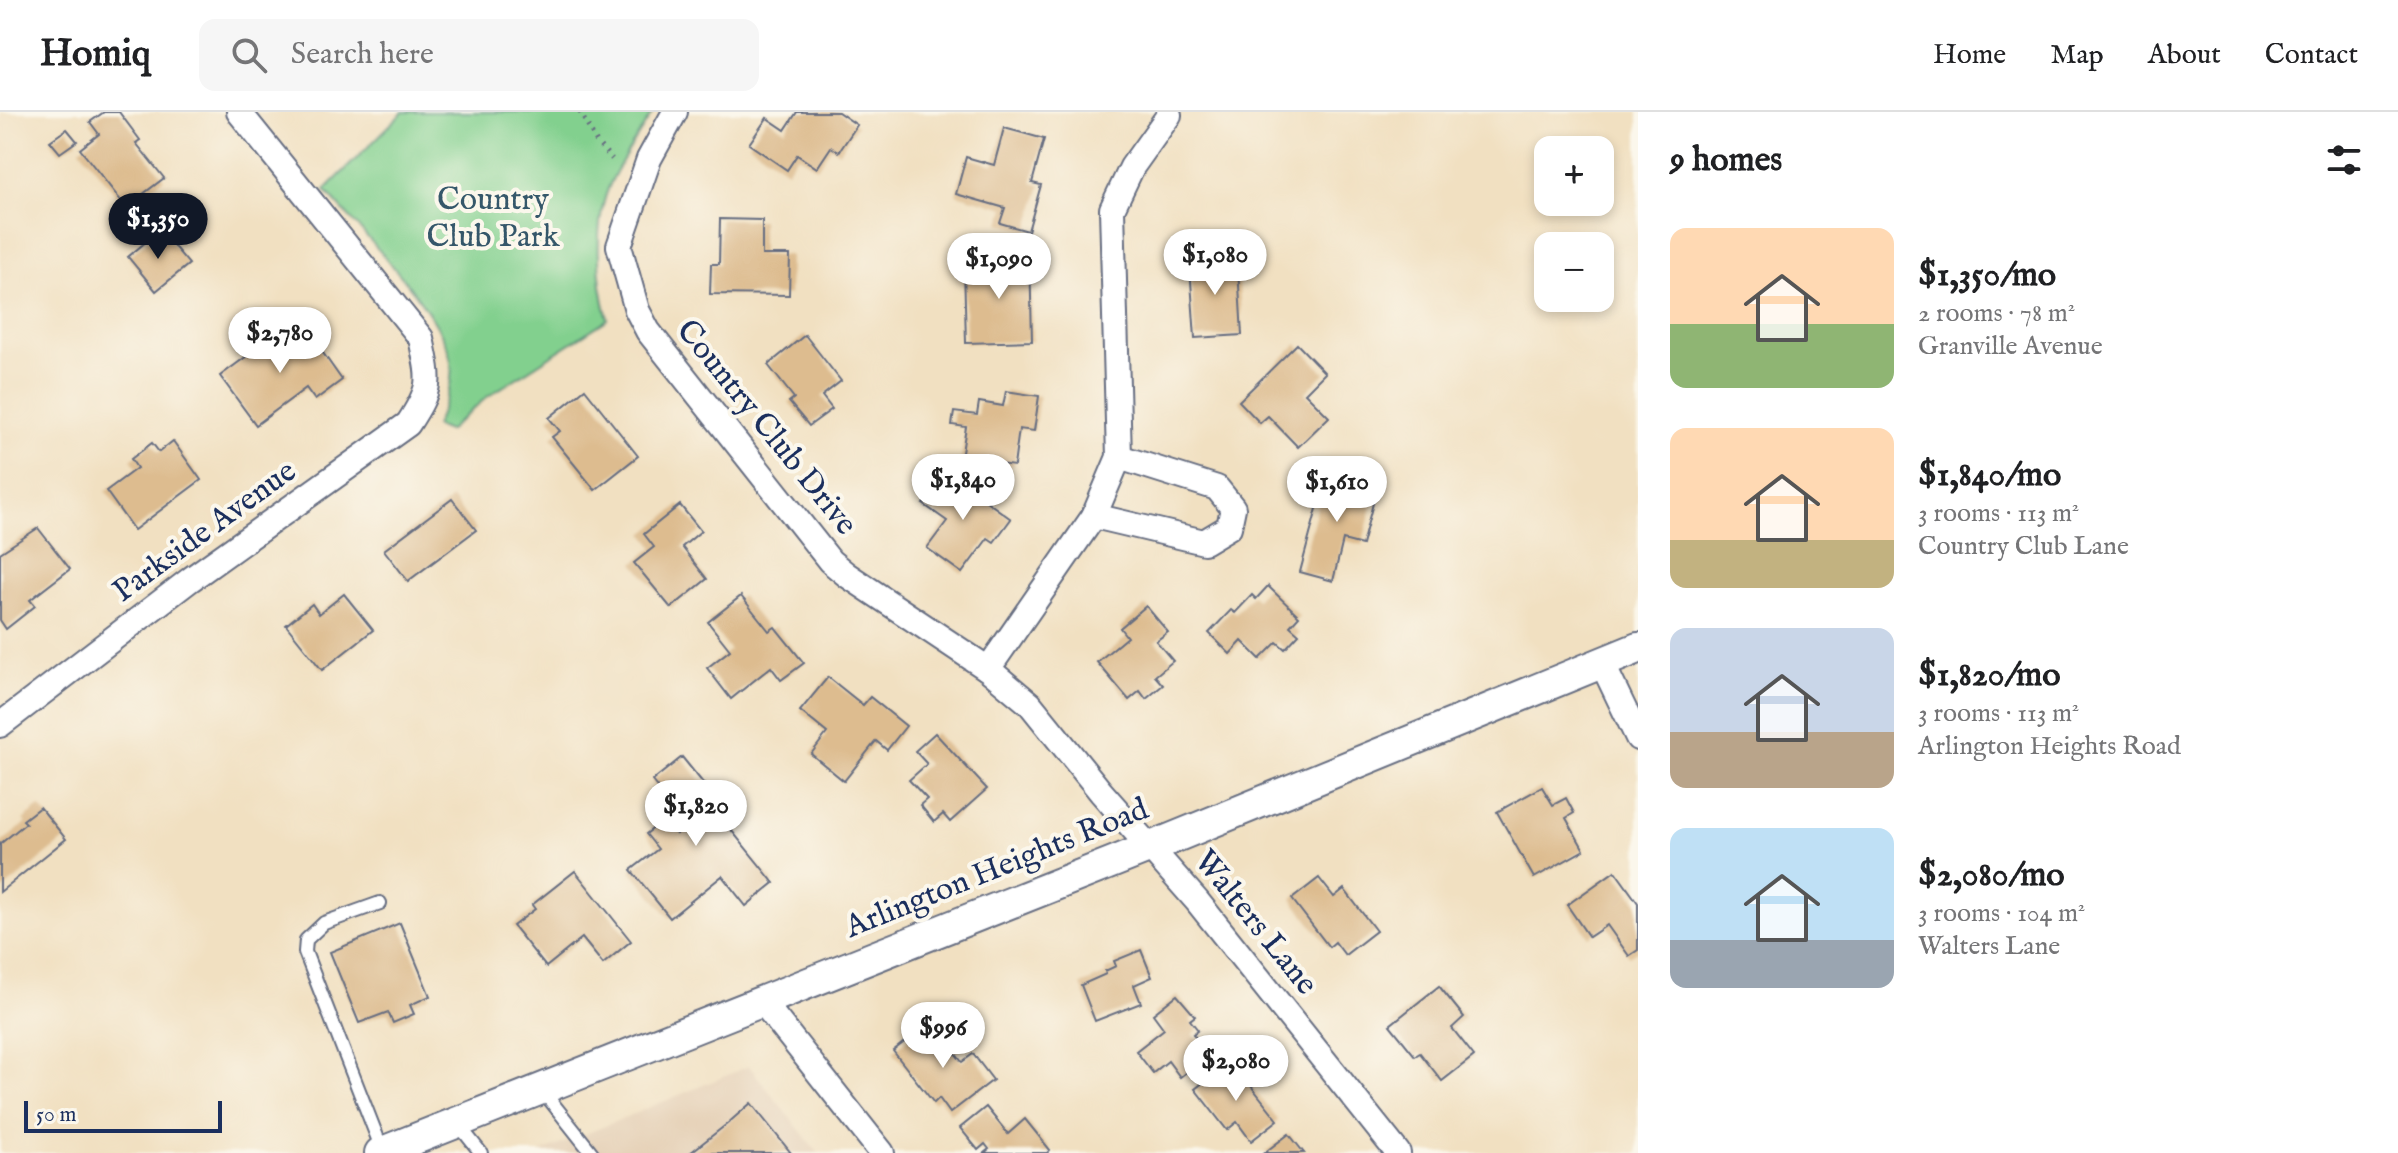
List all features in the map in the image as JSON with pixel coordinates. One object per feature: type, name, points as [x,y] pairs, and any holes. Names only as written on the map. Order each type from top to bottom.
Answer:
[{"type":"street","name":"Parkside Avenue","points":[[0,725],[191,579],[408,424],[422,401],[429,377],[421,338],[239,112]]},
{"type":"street","name":"Country Club Drive","points":[[675,112],[649,159],[619,246],[637,310],[648,331],[830,561],[988,669],[1030,704],[1151,847]]},
{"type":"street","points":[[988,669],[1094,516],[1119,457],[1112,209],[1132,167],[1169,115]]},
{"type":"street","points":[[1094,516],[1204,542],[1229,527],[1233,508],[1217,488],[1119,457]]},
{"type":"street","name":"Arlington Heights Road","points":[[381,1152],[1151,847],[1638,648]]},
{"type":"street","points":[[1602,663],[1638,738]]},
{"type":"street","name":"Walters Lane","points":[[1151,847],[1398,1153]]},
{"type":"street","points":[[762,1001],[882,1153]]},
{"type":"lane","points":[[380,903],[324,923],[306,940],[305,952],[381,1152]]},
{"type":"lane","points":[[540,1088],[592,1153]]},
{"type":"lane","points":[[456,1122],[481,1153]]},
{"type":"path","points":[[580,112],[597,143],[612,159]]},
{"type":"shaded area","points":[[749,1066],[818,1153],[540,1153]]},
{"type":"green space","name":"Country Club Park","points":[[403,112],[653,112],[615,173],[601,214],[599,269],[608,319],[487,397],[448,431],[435,426],[451,379],[451,362],[445,342],[417,297],[325,190]]},
{"type":"building","points":[[104,112],[119,112],[140,140],[136,143],[164,178],[126,207],[80,149],[99,134],[90,122]]},
{"type":"building","points":[[797,112],[838,112],[857,125],[839,152],[831,147],[817,168],[797,155],[787,170],[749,144],[767,118],[785,130]]},
{"type":"building","points":[[1004,128],[1044,139],[1032,183],[1041,185],[1028,231],[1000,223],[1005,208],[956,194],[966,157],[994,165]]},
{"type":"building","points":[[67,129],[77,141],[60,153],[50,141]]},
{"type":"building","points":[[720,219],[762,220],[762,255],[790,255],[789,295],[710,294],[711,264],[719,264]]},
{"type":"building","points":[[160,230],[189,264],[156,291],[128,257]]},
{"type":"building","points":[[1219,252],[1220,270],[1238,269],[1242,335],[1195,338],[1189,253]]},
{"type":"building","points":[[1030,254],[1032,341],[966,343],[964,266],[1003,265],[1002,255]]},
{"type":"building","points":[[285,328],[298,346],[311,336],[342,380],[315,400],[306,388],[256,425],[220,376]]},
{"type":"building","points":[[805,335],[841,381],[822,396],[832,409],[809,426],[789,402],[794,398],[768,365]]},
{"type":"building","points":[[1297,344],[1325,373],[1305,393],[1329,417],[1298,447],[1268,416],[1260,423],[1239,401]]},
{"type":"building","points":[[585,389],[638,456],[595,490],[552,437],[560,431],[549,418]]},
{"type":"building","points":[[1006,391],[1039,396],[1034,431],[1019,429],[1014,466],[961,459],[966,427],[952,425],[954,412],[977,415],[979,402],[1003,406]]},
{"type":"building","points":[[173,441],[201,480],[134,530],[106,491],[137,468],[131,459],[152,443],[159,452]]},
{"type":"building","points":[[946,472],[1011,519],[994,542],[988,538],[962,573],[927,548],[947,521],[923,504]]},
{"type":"building","points":[[1326,475],[1377,488],[1362,545],[1343,540],[1333,581],[1300,572]]},
{"type":"building","points":[[452,499],[476,530],[408,581],[384,550]]},
{"type":"building","points":[[680,505],[701,531],[682,547],[707,579],[671,608],[634,563],[654,547],[644,534]]},
{"type":"building","points":[[38,528],[70,569],[30,600],[35,606],[6,629],[0,620],[0,553]]},
{"type":"building","points":[[1268,586],[1299,616],[1290,626],[1299,634],[1285,649],[1277,642],[1260,659],[1242,641],[1230,654],[1209,633],[1231,610],[1235,613],[1252,595],[1256,599]]},
{"type":"building","points":[[344,594],[373,630],[322,670],[286,625],[312,604],[319,614]]},
{"type":"building","points":[[741,596],[769,631],[775,627],[804,663],[781,680],[771,667],[731,699],[707,668],[730,650],[708,622]]},
{"type":"building","points":[[1146,606],[1168,632],[1156,641],[1173,661],[1155,676],[1163,685],[1146,699],[1140,691],[1129,700],[1097,662],[1127,637],[1120,628]]},
{"type":"building","points":[[828,677],[863,705],[870,697],[906,726],[887,750],[876,741],[844,781],[811,754],[827,733],[800,711]]},
{"type":"building","points":[[935,733],[987,789],[950,822],[943,814],[934,822],[920,805],[927,799],[909,780],[927,764],[915,751]]},
{"type":"building","points":[[682,757],[729,815],[723,820],[774,883],[746,906],[722,876],[670,918],[631,870],[658,849],[646,834],[664,820],[676,834],[687,825],[652,781]]},
{"type":"building","points":[[1542,787],[1553,805],[1566,798],[1574,813],[1566,818],[1584,850],[1534,878],[1497,812]]},
{"type":"building","points":[[40,807],[66,839],[0,892],[0,844]]},
{"type":"building","points":[[575,871],[631,941],[603,964],[582,938],[546,967],[513,926],[535,909],[532,905]]},
{"type":"building","points":[[1615,871],[1638,903],[1638,950],[1629,956],[1607,925],[1589,937],[1567,905]]},
{"type":"building","points":[[1319,878],[1334,897],[1344,889],[1376,931],[1345,955],[1335,942],[1329,947],[1292,899]]},
{"type":"building","points":[[400,923],[430,996],[410,1005],[414,1014],[393,1023],[388,1012],[359,1023],[330,952]]},
{"type":"building","points":[[1141,950],[1152,977],[1134,985],[1141,1003],[1095,1021],[1081,985],[1106,974],[1105,971],[1116,966],[1114,961]]},
{"type":"building","points":[[1439,986],[1464,1017],[1452,1028],[1474,1056],[1442,1081],[1420,1053],[1415,1056],[1390,1025]]},
{"type":"building","points":[[1177,995],[1195,1016],[1190,1020],[1198,1030],[1193,1034],[1209,1054],[1180,1077],[1168,1061],[1153,1073],[1136,1051],[1164,1029],[1153,1014]]},
{"type":"building","points":[[936,1029],[962,1062],[973,1054],[993,1080],[950,1113],[939,1098],[934,1103],[893,1051],[912,1036],[917,1043]]},
{"type":"building","points":[[1226,1065],[1238,1080],[1243,1076],[1278,1120],[1251,1141],[1237,1122],[1227,1130],[1195,1089]]},
{"type":"building","points":[[751,1103],[791,1153],[690,1153],[727,1124]]},
{"type":"building","points":[[986,1107],[1008,1134],[1025,1119],[1050,1150],[1047,1153],[984,1153],[989,1149],[985,1144],[978,1150],[960,1128]]},
{"type":"building","points":[[1289,1134],[1304,1153],[1264,1153]]}]
